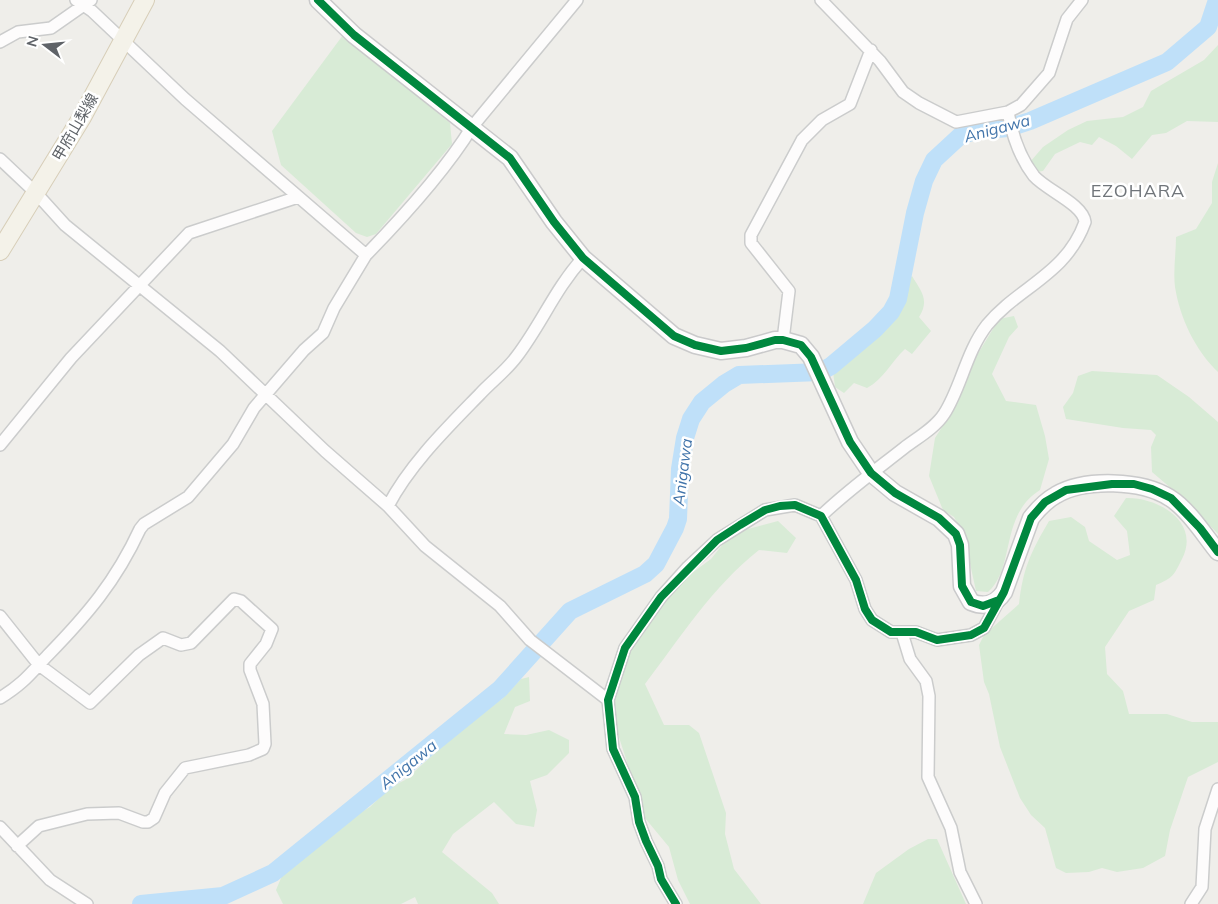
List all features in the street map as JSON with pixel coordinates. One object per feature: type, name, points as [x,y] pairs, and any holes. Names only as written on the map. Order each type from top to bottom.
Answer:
[{"type":"main road","name":"甲府山梨線","points":[[0,251],[82,118],[146,0]]},
{"type":"street","points":[[318,0],[354,35],[510,158],[554,222],[583,258],[674,336],[707,349],[732,351],[783,340],[801,345],[811,357],[850,442],[870,473],[895,493],[939,518],[956,534],[960,545],[962,586],[971,602],[983,606],[999,600]]},
{"type":"street","points":[[0,698],[27,680],[84,618],[127,558],[140,529],[188,497],[233,444],[254,408],[304,350],[323,333],[334,308],[366,255],[390,230],[462,144],[472,127],[577,0]]},
{"type":"street","points":[[821,0],[871,50],[904,92],[956,122],[1009,115],[1021,104],[1049,73],[1067,19],[1082,0]]},
{"type":"street","points":[[0,42],[18,32],[51,28],[68,19],[83,2],[123,43],[366,255]]},
{"type":"street","points":[[783,340],[789,291],[750,243],[751,235],[802,140],[822,120],[850,104],[871,50]]},
{"type":"street","points":[[821,516],[870,473],[933,426],[944,414],[969,357],[986,326],[1052,271],[1082,230],[1085,222],[1080,211],[1035,177],[1021,156],[1009,115]]},
{"type":"street","points":[[0,159],[36,193],[65,226],[220,351],[325,451],[388,506],[425,546],[500,606],[530,640],[608,700]]},
{"type":"street","points":[[0,445],[71,358],[189,233],[298,197]]},
{"type":"street","points":[[388,506],[394,495],[439,437],[481,392],[504,373],[538,325],[559,286],[583,258]]},
{"type":"street","points":[[676,904],[661,879],[658,866],[639,822],[635,797],[613,749],[608,700],[624,648],[661,597],[717,540],[765,510],[780,506],[795,505],[821,516],[856,580],[865,609],[872,620],[891,632],[916,632],[937,640],[971,635],[984,628],[1004,592],[1025,532],[1039,508],[1056,494],[1084,486],[1134,484],[1171,498],[1200,528],[1218,552]]},
{"type":"street","points":[[0,616],[39,665],[90,703],[139,655],[167,638],[181,645],[191,643],[234,600],[241,601],[272,629],[266,644],[250,664],[250,670],[263,704],[266,744],[263,749],[249,755],[185,768],[166,793],[154,818],[148,822],[119,813],[87,814],[39,826],[17,846]]},
{"type":"street","points":[[902,633],[910,660],[926,681],[929,696],[928,777],[951,828],[960,872],[976,904]]},
{"type":"street","points":[[1191,904],[1202,887],[1204,829],[1218,789]]},
{"type":"street","points":[[0,827],[50,880],[87,904]]},
{"type":"green space","points":[[343,35],[450,123],[452,144],[376,234],[367,237],[356,233],[281,165],[272,131]]},
{"type":"green space","points":[[1218,45],[1218,122],[1187,121],[1166,133],[1152,135],[1132,159],[1116,146],[1099,137],[1092,145],[1080,142],[1055,154],[1043,171],[1036,172],[1030,162],[1043,147],[1068,130],[1087,121],[1123,117],[1143,107],[1151,91],[1204,60]]},
{"type":"green space","points":[[1218,163],[1218,372],[1202,354],[1185,322],[1177,299],[1174,275],[1176,237],[1196,229],[1212,203],[1212,182]]},
{"type":"green space","points":[[912,276],[921,291],[924,301],[919,317],[931,331],[912,354],[905,349],[873,385],[867,388],[854,383],[844,393],[835,387],[833,372],[889,323],[903,303],[906,282]]},
{"type":"green space","points":[[1014,316],[1018,327],[1009,337],[992,374],[1006,401],[1036,405],[1049,459],[1040,490],[1027,501],[1013,527],[997,582],[988,592],[976,591],[964,536],[954,517],[943,510],[929,476],[935,438],[958,402],[971,365],[999,319]]},
{"type":"green space","points":[[1092,371],[1157,375],[1189,397],[1218,422],[1218,534],[1186,501],[1152,472],[1151,447],[1156,435],[1151,430],[1123,428],[1066,419],[1063,407],[1073,393],[1078,376]]},
{"type":"green space","points":[[1126,498],[1151,502],[1173,514],[1181,523],[1186,534],[1186,546],[1175,572],[1170,578],[1156,585],[1154,600],[1129,611],[1105,647],[1107,674],[1123,691],[1129,714],[1167,714],[1192,722],[1218,722],[1218,762],[1188,777],[1170,830],[1165,856],[1143,868],[1117,872],[1102,868],[1089,872],[1066,873],[1056,868],[1045,828],[1031,815],[1020,798],[1000,747],[989,694],[984,682],[979,645],[984,635],[1019,604],[1023,580],[1029,561],[1049,521],[1071,517],[1085,527],[1089,541],[1117,560],[1130,555],[1127,531],[1114,516]]},
{"type":"green space","points":[[778,521],[796,538],[787,553],[759,550],[742,564],[698,613],[645,684],[664,725],[689,725],[699,733],[726,813],[725,834],[734,869],[761,904],[690,904],[678,880],[669,847],[645,818],[616,728],[614,698],[628,655],[665,600],[685,578],[711,559],[727,539],[748,529]]},
{"type":"green space","points":[[529,677],[530,701],[515,707],[504,734],[526,735],[549,730],[569,740],[569,753],[547,775],[530,781],[537,810],[534,827],[516,824],[494,802],[453,834],[442,852],[492,893],[499,904],[418,904],[415,897],[401,904],[283,904],[276,890],[284,871],[331,830],[370,807],[389,788],[405,780],[473,719],[502,699],[521,679]]},
{"type":"green space","points":[[928,839],[937,839],[966,904],[863,904],[876,873],[909,849]]},
{"type":"waterway","name":"Anigawa","points":[[141,904],[223,896],[273,873],[500,689],[570,611],[645,574],[656,564],[678,519],[680,469],[685,438],[691,419],[702,402],[724,384],[739,375],[820,372],[831,366],[875,329],[891,312],[898,299],[915,213],[924,181],[934,160],[960,136],[975,131],[1008,128],[1030,121],[1167,62],[1208,27],[1217,0]]},
{"type":"cycle path","points":[[318,0],[354,35],[510,158],[554,222],[583,258],[674,336],[695,345],[721,351],[746,348],[775,340],[783,340],[801,345],[811,357],[850,442],[871,473],[895,493],[939,518],[956,534],[960,545],[962,586],[971,602],[983,606],[999,600]]},
{"type":"cycle path","points":[[676,904],[661,879],[658,866],[639,822],[635,797],[613,749],[608,700],[625,648],[661,597],[717,540],[740,525],[765,510],[780,506],[795,505],[821,516],[856,580],[865,609],[872,620],[891,632],[916,632],[937,640],[971,635],[984,628],[1004,592],[1031,518],[1045,502],[1066,490],[1112,484],[1134,484],[1152,489],[1171,498],[1200,528],[1218,552]]},
{"type":"district","name":"EZOHARA","points":[[1138,190]]}]
